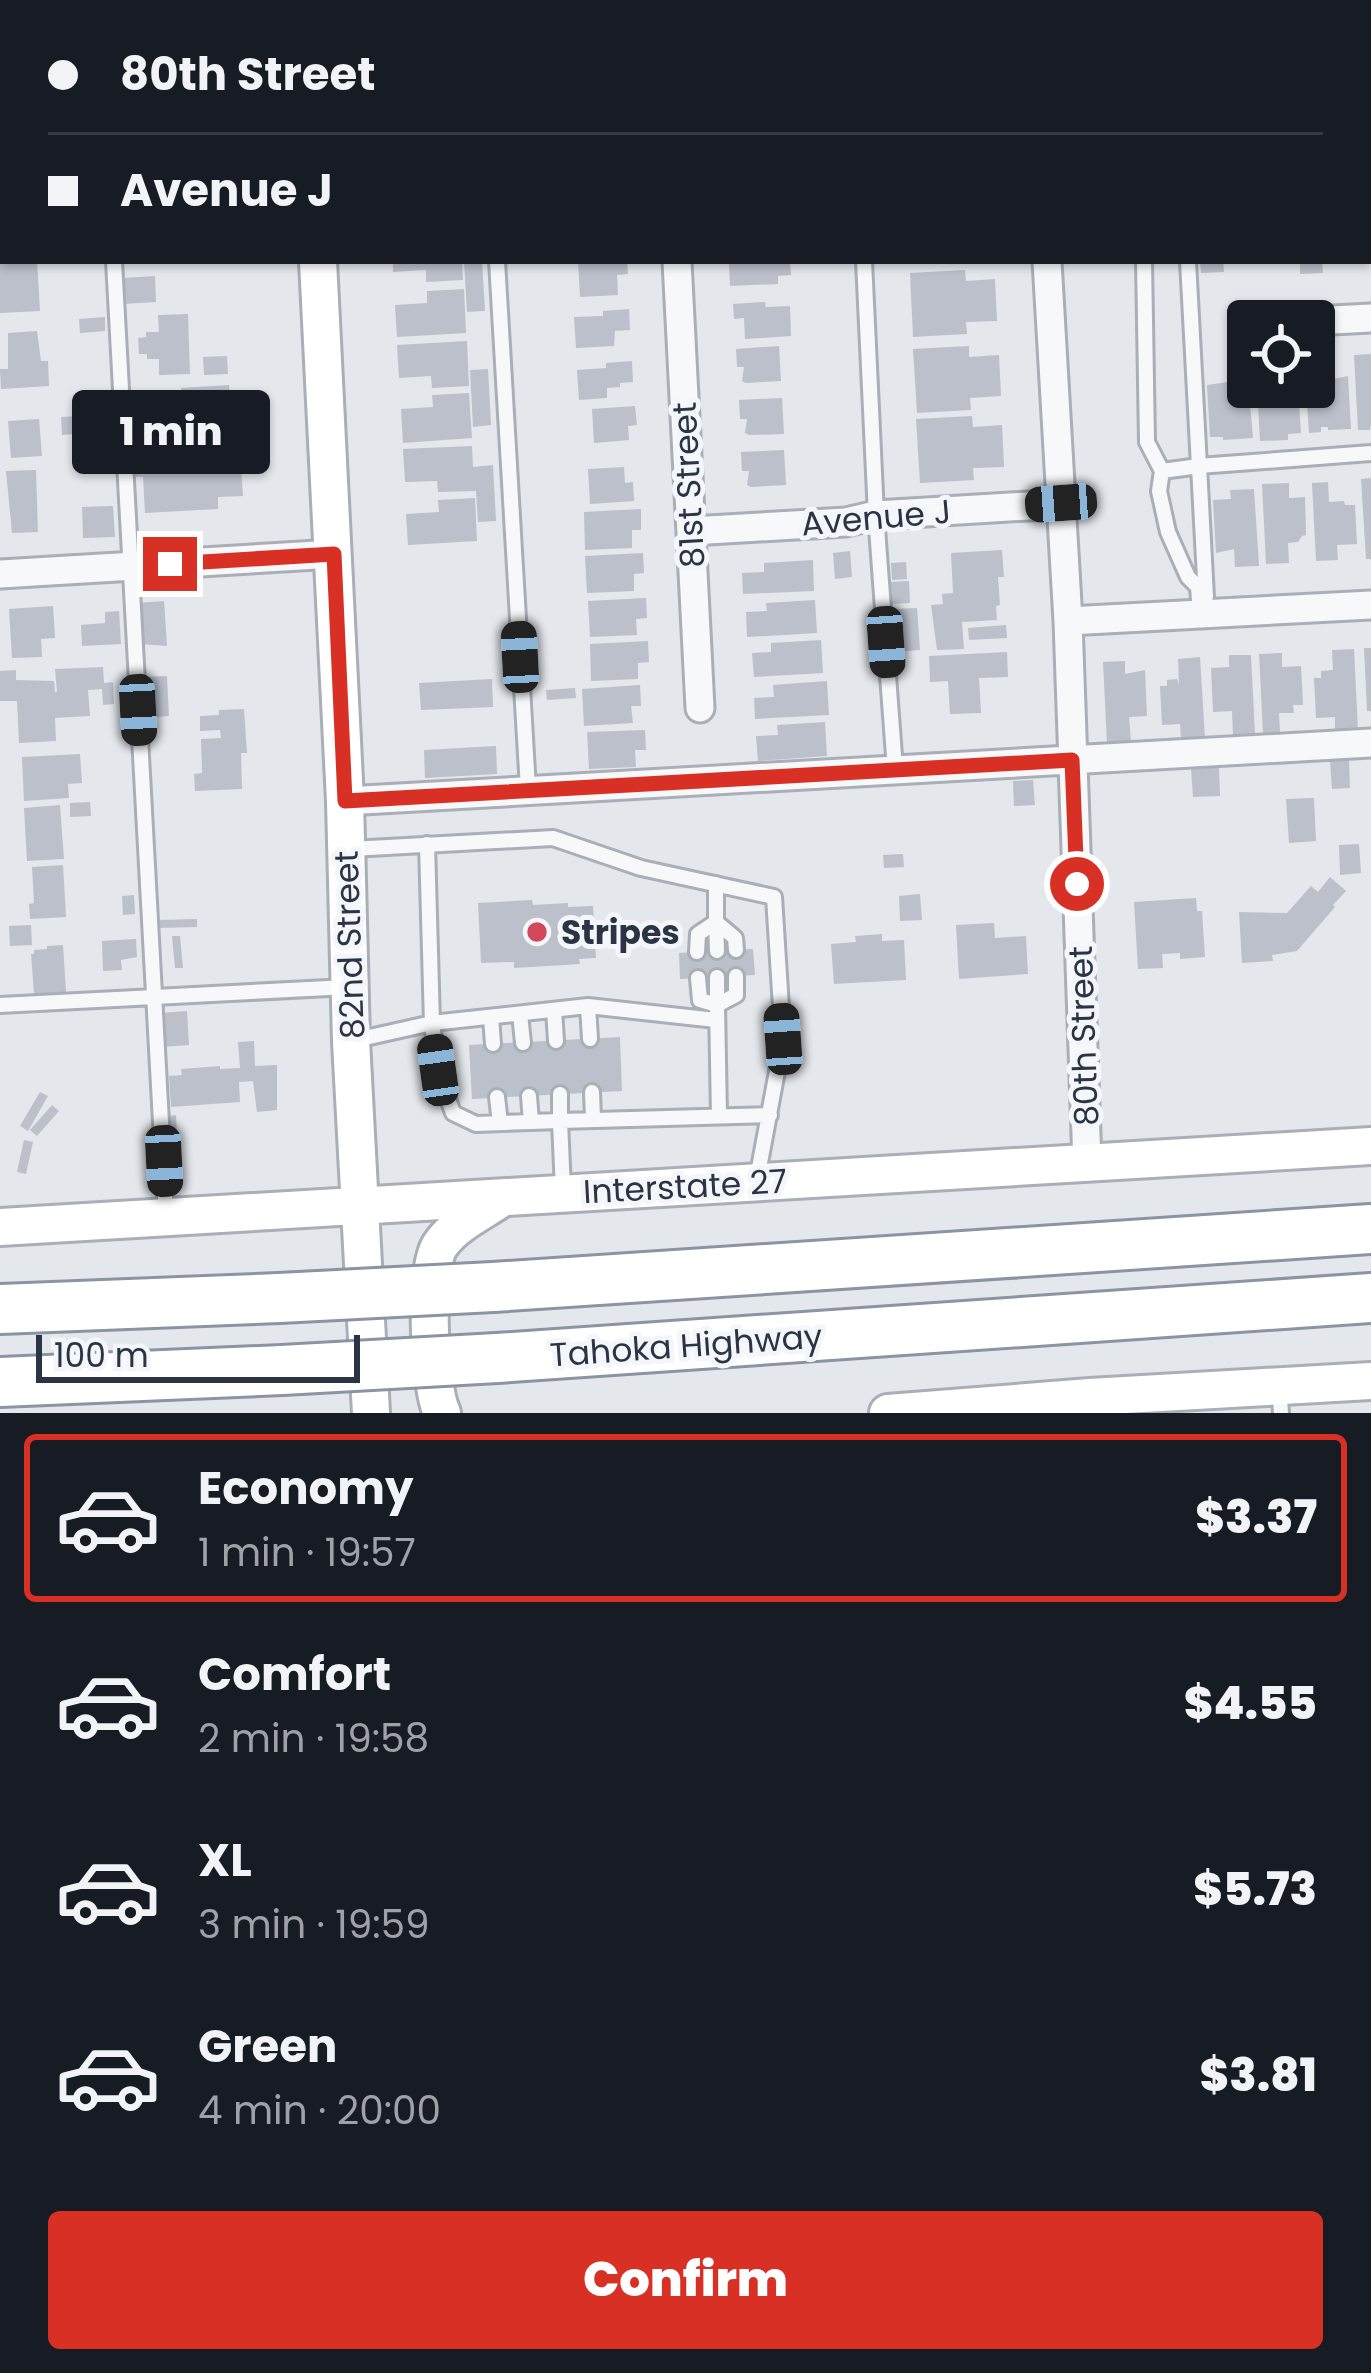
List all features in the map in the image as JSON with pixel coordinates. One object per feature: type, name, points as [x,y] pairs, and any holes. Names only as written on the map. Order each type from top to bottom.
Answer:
[{"type":"highway","points":[[0,1309],[493,1287],[1371,1228]]},
{"type":"highway","name":"Tahoka Highway","points":[[0,1382],[497,1358],[1371,1298]]},
{"type":"main road","name":"82nd Street","points":[[318,264],[371,1413]]},
{"type":"main road","name":"Interstate 27","points":[[0,1227],[1371,1146]]},
{"type":"main road","points":[[442,1413],[434,1388],[430,1312],[434,1256],[451,1233],[505,1196]]},
{"type":"main road","points":[[902,1412],[1280,1400],[1371,1382]]},
{"type":"street","name":"81st Street","points":[[677,264],[700,708]]},
{"type":"street","name":"80th Street","points":[[1047,264],[1068,621],[1088,1163]]},
{"type":"street","points":[[1335,320],[1371,318]]},
{"type":"street","name":"Avenue J","points":[[691,531],[1061,503]]},
{"type":"street","points":[[0,574],[334,554]]},
{"type":"street","points":[[1068,621],[1371,605]]},
{"type":"street","points":[[345,801],[1371,743]]},
{"type":"lane","points":[[114,264],[166,1217]]},
{"type":"lane","points":[[496,264],[528,789]]},
{"type":"lane","points":[[864,264],[895,769]]},
{"type":"lane","points":[[1144,264],[1147,442],[1162,471],[1159,491],[1168,532],[1188,577],[1198,586],[1203,614]]},
{"type":"lane","points":[[1188,264],[1203,614]]},
{"type":"lane","points":[[1162,471],[1371,453]]},
{"type":"lane","points":[[346,849],[553,838],[641,868],[774,897],[783,1039],[756,1182]]},
{"type":"lane","points":[[427,844],[432,1023],[438,1070],[452,1113],[476,1124],[770,1114]]},
{"type":"lane","points":[[716,884],[717,951]]},
{"type":"lane","points":[[716,922],[735,938],[736,950]]},
{"type":"lane","points":[[697,952],[698,934],[716,922]]},
{"type":"lane","points":[[717,976],[719,1116]]},
{"type":"lane","points":[[351,1041],[432,1023],[588,1006],[717,1012],[736,995],[736,976]]},
{"type":"lane","points":[[698,978],[700,1000],[717,1012]]},
{"type":"lane","points":[[0,1005],[348,987]]},
{"type":"lane","points":[[588,1006],[590,1039]]},
{"type":"lane","points":[[554,1010],[556,1041]]},
{"type":"lane","points":[[520,1014],[523,1043]]},
{"type":"lane","points":[[490,1017],[494,1044]]},
{"type":"lane","points":[[592,1093],[593,1119]]},
{"type":"lane","points":[[560,1094],[563,1193]]},
{"type":"lane","points":[[529,1096],[531,1122]]},
{"type":"lane","points":[[497,1097],[500,1123]]},
{"type":"building","points":[[0,264],[37,264],[40,311],[0,313]]},
{"type":"building","points":[[393,264],[462,264],[463,280],[426,282],[426,270],[393,272]]},
{"type":"building","points":[[464,264],[482,264],[485,311],[467,312]]},
{"type":"building","points":[[578,264],[627,264],[628,274],[617,275],[618,295],[580,297]]},
{"type":"building","points":[[729,264],[790,264],[791,275],[778,276],[778,284],[730,286]]},
{"type":"building","points":[[1200,264],[1223,264],[1224,272],[1201,273]]},
{"type":"building","points":[[1300,264],[1322,264],[1323,273],[1300,274]]},
{"type":"building","points":[[965,270],[966,281],[995,279],[997,321],[966,322],[967,334],[913,337],[910,273]]},
{"type":"building","points":[[155,276],[156,302],[124,304],[122,278]]},
{"type":"building","points":[[464,289],[466,333],[397,337],[395,305],[427,303],[427,291]]},
{"type":"building","points":[[765,302],[766,307],[790,306],[791,336],[745,339],[744,318],[734,319],[733,304]]},
{"type":"building","points":[[629,309],[630,330],[615,331],[614,346],[576,348],[574,317]]},
{"type":"building","points":[[188,314],[190,374],[159,375],[159,359],[139,354],[138,338],[159,332],[158,315]]},
{"type":"building","points":[[105,317],[105,331],[80,333],[79,319]]},
{"type":"building","points":[[37,331],[41,361],[48,361],[49,386],[1,389],[0,369],[8,369],[8,333]]},
{"type":"building","points":[[467,341],[469,386],[432,388],[431,376],[399,378],[397,345]]},
{"type":"building","points":[[779,346],[781,381],[742,381],[744,367],[737,367],[736,349]]},
{"type":"building","points":[[969,346],[969,357],[999,355],[1001,396],[970,398],[971,410],[917,413],[913,349]]},
{"type":"building","points":[[1371,354],[1370,430],[1358,430],[1354,355]]},
{"type":"building","points":[[227,356],[228,374],[204,375],[203,357]]},
{"type":"building","points":[[632,361],[633,382],[607,388],[607,398],[579,400],[577,370]]},
{"type":"building","points":[[488,369],[491,425],[473,427],[470,370]]},
{"type":"building","points":[[1348,376],[1351,429],[1321,427],[1321,432],[1309,433],[1307,408],[1335,408],[1335,379]]},
{"type":"building","points":[[1227,382],[1227,408],[1250,408],[1253,438],[1210,437],[1207,385]]},
{"type":"building","points":[[229,385],[232,443],[197,446],[194,401],[182,402],[181,388]]},
{"type":"building","points":[[469,393],[472,438],[403,443],[401,409],[433,407],[432,395]]},
{"type":"building","points":[[177,396],[177,411],[161,411],[160,397]]},
{"type":"building","points":[[782,398],[784,434],[745,433],[747,419],[740,419],[739,400]]},
{"type":"building","points":[[635,406],[637,425],[628,426],[629,440],[594,443],[592,409]]},
{"type":"building","points":[[1258,408],[1299,408],[1301,433],[1288,434],[1288,440],[1260,441]]},
{"type":"building","points":[[99,415],[99,432],[62,435],[61,417]]},
{"type":"building","points":[[972,416],[973,427],[1002,425],[1004,467],[973,468],[974,480],[920,483],[916,419]]},
{"type":"building","points":[[39,419],[42,456],[11,458],[8,421]]},
{"type":"building","points":[[173,426],[174,441],[153,443],[152,427]]},
{"type":"building","points":[[472,446],[473,467],[493,465],[496,521],[478,522],[476,491],[438,492],[437,481],[405,482],[403,449]]},
{"type":"building","points":[[784,450],[786,485],[747,485],[749,471],[742,471],[741,452]]},
{"type":"building","points":[[240,455],[243,496],[218,497],[218,509],[145,513],[143,477],[134,477],[133,460]]},
{"type":"building","points":[[624,467],[625,483],[633,482],[634,501],[590,504],[588,469]]},
{"type":"building","points":[[36,470],[38,532],[12,533],[6,471]]},
{"type":"building","points":[[1371,478],[1371,559],[1366,559],[1361,479]]},
{"type":"building","points":[[1328,482],[1329,502],[1355,505],[1357,544],[1337,545],[1338,560],[1316,561],[1312,483]]},
{"type":"building","points":[[1289,483],[1289,498],[1305,497],[1306,535],[1288,543],[1289,563],[1266,564],[1262,484]]},
{"type":"building","points":[[1254,489],[1259,566],[1235,567],[1234,549],[1216,553],[1213,500],[1231,499],[1230,490]]},
{"type":"building","points":[[475,498],[477,541],[408,545],[406,514],[439,512],[438,500]]},
{"type":"building","points":[[113,506],[115,537],[83,538],[82,507]]},
{"type":"building","points":[[641,509],[641,530],[632,530],[632,548],[585,550],[584,512]]},
{"type":"building","points":[[1002,550],[1004,577],[998,577],[997,620],[962,622],[964,649],[937,650],[931,605],[943,604],[942,594],[953,593],[951,553]]},
{"type":"building","points":[[850,551],[852,577],[835,579],[833,553]]},
{"type":"building","points":[[643,553],[644,573],[634,574],[634,591],[587,593],[585,556]]},
{"type":"building","points":[[813,560],[814,591],[743,594],[742,573],[764,572],[764,563]]},
{"type":"building","points":[[906,562],[907,579],[892,580],[891,563]]},
{"type":"building","points":[[909,581],[910,603],[891,604],[890,582]]},
{"type":"building","points":[[646,598],[647,618],[636,619],[637,635],[590,637],[588,601]]},
{"type":"building","points":[[815,600],[817,633],[747,637],[746,612],[767,611],[766,603]]},
{"type":"building","points":[[164,601],[167,646],[139,644],[137,603]]},
{"type":"building","points":[[53,606],[55,638],[41,639],[42,657],[12,658],[9,609]]},
{"type":"building","points":[[917,608],[920,650],[896,652],[894,609]]},
{"type":"building","points":[[119,611],[121,644],[82,646],[81,625],[105,623],[105,612]]},
{"type":"building","points":[[1006,625],[1007,638],[969,640],[968,628]]},
{"type":"building","points":[[821,640],[823,673],[754,677],[752,653],[771,652],[771,643]]},
{"type":"building","points":[[648,641],[649,662],[638,663],[638,679],[591,681],[590,644]]},
{"type":"building","points":[[1364,648],[1371,648],[1371,711],[1367,711]]},
{"type":"building","points":[[1354,649],[1358,730],[1335,731],[1335,717],[1316,718],[1314,678],[1321,678],[1321,671],[1333,670],[1332,650]]},
{"type":"building","points":[[1007,652],[1008,677],[979,678],[981,713],[950,714],[948,681],[930,682],[929,656]]},
{"type":"building","points":[[1282,653],[1282,667],[1301,666],[1303,705],[1293,705],[1294,713],[1279,713],[1280,732],[1263,733],[1259,654]]},
{"type":"building","points":[[1229,655],[1251,655],[1255,734],[1233,735],[1232,711],[1213,712],[1211,668],[1229,667]]},
{"type":"building","points":[[1200,657],[1205,738],[1181,739],[1180,724],[1162,725],[1160,686],[1177,679],[1179,685],[1178,659]]},
{"type":"building","points":[[1125,661],[1125,674],[1145,670],[1147,716],[1129,717],[1131,741],[1107,743],[1103,662]]},
{"type":"building","points":[[103,667],[104,683],[113,682],[114,704],[103,705],[102,689],[88,690],[90,716],[55,718],[56,741],[19,743],[17,701],[0,701],[0,671],[16,670],[16,680],[54,681],[57,692],[55,669]]},
{"type":"building","points":[[167,676],[169,716],[144,718],[142,677]]},
{"type":"building","points":[[492,679],[493,707],[421,710],[419,683]]},
{"type":"building","points":[[827,681],[829,715],[755,719],[754,698],[774,697],[773,685]]},
{"type":"building","points":[[640,685],[641,706],[631,706],[633,723],[584,726],[582,689]]},
{"type":"building","points":[[575,688],[576,698],[547,700],[546,690]]},
{"type":"building","points":[[244,709],[247,753],[241,753],[242,789],[195,791],[194,774],[202,773],[201,739],[221,738],[220,730],[200,731],[200,716]]},
{"type":"building","points":[[825,722],[827,756],[758,761],[756,736],[778,735],[777,725]]},
{"type":"building","points":[[645,730],[646,750],[635,750],[636,767],[589,769],[587,732]]},
{"type":"building","points":[[496,746],[497,774],[425,778],[424,750]]},
{"type":"building","points":[[80,754],[82,783],[68,784],[69,798],[24,801],[22,757]]},
{"type":"building","points":[[1349,760],[1350,788],[1332,789],[1330,761]]},
{"type":"building","points":[[1219,767],[1220,796],[1193,797],[1191,769]]},
{"type":"building","points":[[1033,780],[1035,805],[1014,806],[1013,781]]},
{"type":"building","points":[[1314,798],[1316,841],[1289,843],[1286,799]]},
{"type":"building","points":[[90,802],[91,816],[70,817],[70,803]]},
{"type":"building","points":[[60,805],[64,859],[27,861],[24,808]]},
{"type":"building","points":[[1359,844],[1361,873],[1340,875],[1339,845]]},
{"type":"building","points":[[903,854],[904,867],[884,868],[883,855]]},
{"type":"building","points":[[63,865],[66,917],[30,919],[32,867]]},
{"type":"building","points":[[1330,877],[1346,891],[1297,951],[1272,955],[1273,961],[1242,963],[1239,912],[1287,913],[1311,886],[1318,892]]},
{"type":"building","points":[[920,894],[922,920],[900,921],[899,896]]},
{"type":"building","points":[[134,895],[135,914],[123,915],[122,896]]},
{"type":"building","points":[[1196,898],[1197,911],[1202,911],[1205,957],[1180,959],[1180,953],[1162,954],[1163,968],[1138,969],[1134,902]]},
{"type":"building","name":"Stripes","points":[[532,900],[533,905],[593,906],[596,958],[579,959],[580,964],[514,968],[514,962],[481,963],[478,903]]},
{"type":"building","points":[[197,919],[197,927],[158,928],[158,920]]},
{"type":"building","points":[[994,923],[995,938],[1026,936],[1028,974],[959,979],[956,925]]},
{"type":"building","points":[[31,925],[32,945],[10,946],[9,926]]},
{"type":"building","points":[[882,934],[882,941],[904,940],[906,980],[834,984],[831,944]]},
{"type":"building","points":[[172,936],[180,936],[183,968],[175,968]]},
{"type":"building","points":[[136,939],[137,957],[121,960],[122,970],[103,971],[102,941]]},
{"type":"building","points":[[63,945],[66,992],[34,994],[31,954]]},
{"type":"building","points":[[753,949],[755,975],[680,979],[679,953]]},
{"type":"building","points":[[187,1011],[189,1045],[161,1047],[160,1013]]},
{"type":"building","points":[[620,1037],[622,1091],[472,1099],[469,1045]]},
{"type":"building","points":[[254,1041],[255,1066],[277,1065],[277,1110],[257,1112],[253,1081],[239,1082],[240,1102],[171,1107],[169,1076],[182,1075],[181,1069],[240,1068],[238,1042]]},
{"type":"building","points":[[40,1092],[48,1096],[28,1131],[20,1126]]},
{"type":"building","points":[[52,1105],[59,1111],[37,1136],[30,1130]]},
{"type":"building","points":[[176,1115],[178,1151],[171,1151],[169,1116]]},
{"type":"building","points":[[24,1140],[33,1142],[26,1174],[17,1172]]},
{"type":"place","name":"Stripes","points":[[537,932]]},
{"type":"route","points":[[170,564],[334,554],[345,801],[1072,760],[1077,884]]}]
